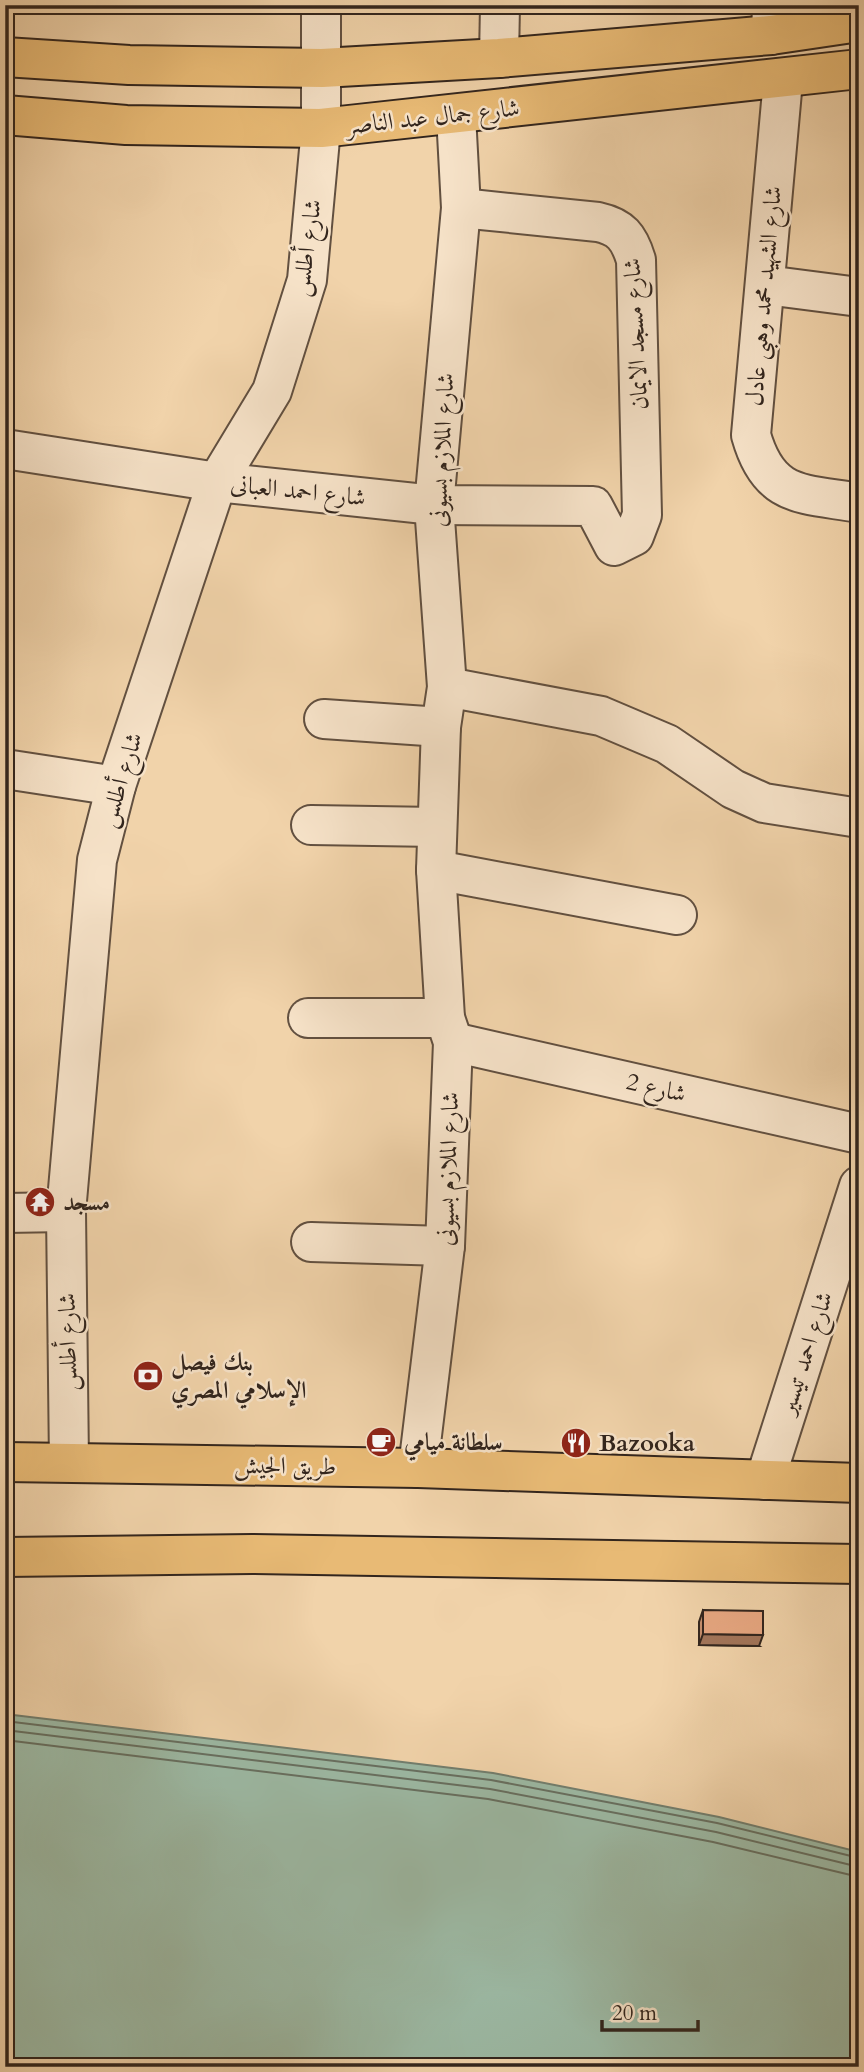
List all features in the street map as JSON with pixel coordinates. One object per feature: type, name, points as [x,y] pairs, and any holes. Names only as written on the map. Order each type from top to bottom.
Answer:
[{"type":"main road","points":[[5,57],[129,65],[322,68],[499,58],[771,20],[859,22]]},
{"type":"main road","name":"شارع جمال عبد الناصر","points":[[5,115],[125,125],[321,128],[783,80],[859,69]]},
{"type":"main road","name":"طريق الجيش","points":[[5,1462],[418,1468],[859,1483]]},
{"type":"main road","points":[[5,1557],[252,1554],[859,1564]]},
{"type":"street","name":"شارع أطلس","points":[[69,1462],[66,1212],[97,860],[116,786],[217,482],[272,391],[307,280],[321,128],[321,5]]},
{"type":"street","points":[[499,58],[500,5]]},
{"type":"street","name":"شارع الشهيد محمد وهبى عادل","points":[[783,80],[751,435],[758,458],[772,480],[797,492],[859,503]]},
{"type":"street","name":"شارع الملازم بسيونى","points":[[418,1468],[445,1246],[449,1030],[436,870],[441,727],[447,687],[434,505],[461,208],[456,115]]},
{"type":"street","name":"شارع مسجد الايمان","points":[[461,208],[598,222],[616,226],[630,240],[636,260],[642,515],[634,536],[614,546],[593,506]]},
{"type":"street","points":[[765,285],[859,297]]},
{"type":"street","name":"شارع احمد العبانى","points":[[5,449],[217,482],[434,505],[593,506]]},
{"type":"street","points":[[447,687],[601,716],[667,744],[733,789],[764,803],[859,818]]},
{"type":"street","points":[[324,719],[441,727]]},
{"type":"street","points":[[5,769],[116,786]]},
{"type":"street","points":[[311,825],[437,827]]},
{"type":"street","points":[[436,870],[677,915]]},
{"type":"street","name":"شارع 2","points":[[308,1018],[449,1030],[859,1134]]},
{"type":"street","name":"شارع احمد تيسير","points":[[765,1480],[859,1186]]},
{"type":"street","points":[[5,1213],[66,1212]]},
{"type":"street","points":[[311,1242],[445,1246]]},
{"type":"water","points":[[5,1714],[493,1773],[719,1817],[859,1852],[859,2067],[5,2067]]},
{"type":"building","points":[[703,1610],[763,1611],[763,1635],[703,1634]]},
{"type":"place","name":"مسجد","points":[[40,1202]]},
{"type":"place","name":"بنك فيصل الإسلامي المصري","points":[[148,1376]]},
{"type":"place","name":"سلطانة ميامي","points":[[381,1442]]},
{"type":"place","name":"Bazooka","points":[[576,1443]]}]
